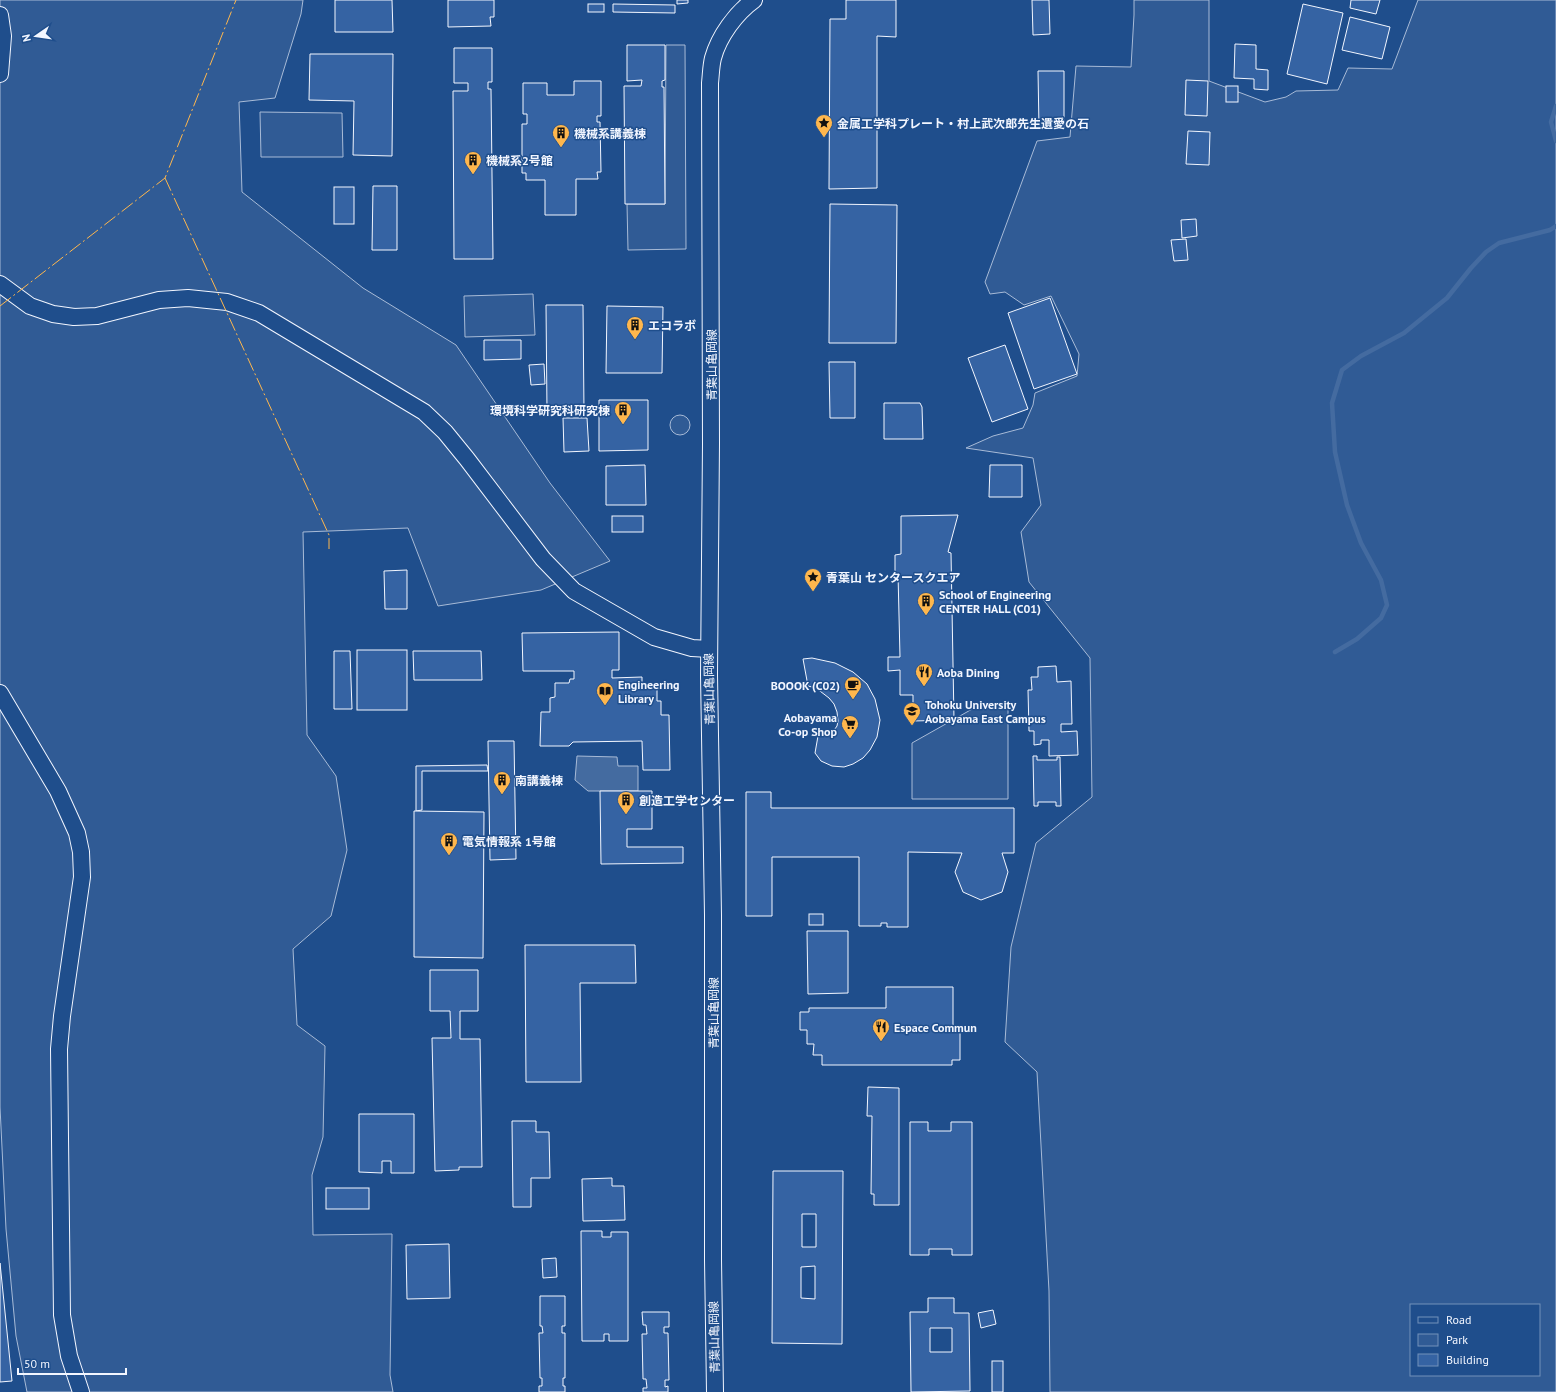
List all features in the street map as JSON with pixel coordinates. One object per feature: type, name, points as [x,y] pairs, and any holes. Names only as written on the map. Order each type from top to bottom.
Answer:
[{"type":"street","name":"青葉山亀岡線","points":[[714,1392],[713,915],[708,649],[711,443],[710,83],[714,57],[726,30],[744,7],[754,0]]},
{"type":"street","points":[[0,15],[3,36],[0,74]]},
{"type":"street","points":[[0,284],[30,306],[53,314],[74,317],[97,316],[159,300],[188,298],[227,302],[259,313],[424,412],[446,432],[543,559],[574,591],[654,637],[692,648],[708,649]]},
{"type":"street","points":[[0,693],[58,792],[77,832],[81,852],[82,877],[62,1016],[59,1049],[62,1315],[69,1356],[81,1392]]},
{"type":"green space","points":[[0,0],[303,0],[301,14],[275,98],[239,102],[242,192],[363,288],[456,345],[550,483],[610,561],[541,590],[438,606],[408,528],[303,532],[307,735],[336,776],[347,850],[331,916],[293,949],[297,1025],[325,1046],[323,1137],[312,1175],[313,1235],[392,1234],[390,1375],[393,1392],[27,1392],[16,1336],[6,1229],[0,1107]]},
{"type":"green space","points":[[1134,0],[1209,0],[1209,81],[1265,102],[1286,97],[1296,91],[1338,90],[1348,68],[1392,69],[1418,0],[1556,0],[1556,1392],[1050,1392],[1049,1291],[1037,1072],[1005,1042],[1011,947],[1036,843],[1092,797],[1090,658],[1029,582],[1021,532],[1041,505],[1033,458],[966,448],[993,436],[1023,428],[1033,405],[1035,393],[1077,376],[1079,354],[1051,296],[1024,305],[1005,292],[990,294],[985,282],[1037,141],[1070,137],[1076,66],[1131,67]]},
{"type":"green space","points":[[666,45],[685,45],[686,249],[628,250],[627,204],[665,204]]},
{"type":"green space","points":[[260,112],[342,113],[343,157],[261,157]]},
{"type":"green space","points":[[533,294],[535,335],[465,337],[464,296]]},
{"type":"green space","points":[[680,415],[687,418],[690,425],[687,432],[680,435],[673,432],[670,425],[673,418]]},
{"type":"green space","points":[[974,708],[1008,708],[1008,799],[912,799],[912,743]]},
{"type":"shaded area","points":[[577,756],[617,757],[618,766],[638,766],[638,791],[588,791],[575,780]]},
{"type":"building","points":[[335,0],[392,0],[393,32],[335,32]]},
{"type":"building","points":[[448,0],[494,0],[494,17],[490,17],[491,26],[448,27]]},
{"type":"building","points":[[677,0],[688,0],[688,3],[677,4]]},
{"type":"building","points":[[846,0],[896,0],[896,37],[877,36],[877,188],[829,189],[830,19],[846,19]]},
{"type":"building","points":[[1032,0],[1049,0],[1050,34],[1033,35]]},
{"type":"building","points":[[1351,0],[1380,0],[1376,14],[1350,8]]},
{"type":"building","points":[[588,4],[604,4],[604,12],[588,12]]},
{"type":"building","points":[[613,4],[675,5],[675,13],[613,12]]},
{"type":"building","points":[[1303,4],[1343,13],[1327,84],[1287,74]]},
{"type":"building","points":[[1350,17],[1390,27],[1382,59],[1342,50]]},
{"type":"building","points":[[1235,44],[1256,45],[1256,69],[1268,70],[1268,90],[1254,89],[1254,79],[1234,78]]},
{"type":"building","points":[[627,45],[665,45],[665,80],[662,81],[662,87],[664,87],[665,204],[625,204],[624,86],[641,86],[642,80],[627,81]]},
{"type":"building","name":"機械系2号館","points":[[454,48],[492,48],[492,82],[488,82],[488,89],[491,89],[493,259],[454,259],[453,91],[468,91],[468,83],[454,83]]},
{"type":"building","points":[[310,54],[393,54],[392,156],[353,155],[354,101],[309,100]]},
{"type":"building","points":[[1038,71],[1064,71],[1064,127],[1039,128]]},
{"type":"building","points":[[1186,80],[1208,81],[1207,116],[1185,115]]},
{"type":"building","name":"機械系講義棟","points":[[574,81],[601,81],[601,116],[597,116],[597,122],[600,122],[601,172],[597,172],[598,179],[576,179],[576,215],[545,215],[545,180],[526,180],[526,173],[522,173],[522,124],[527,124],[527,114],[523,114],[523,83],[547,83],[547,95],[574,95]]},
{"type":"building","points":[[1226,86],[1238,86],[1238,102],[1226,102]]},
{"type":"building","points":[[1188,131],[1210,132],[1209,165],[1186,164]]},
{"type":"building","points":[[373,186],[397,186],[397,250],[372,250]]},
{"type":"building","points":[[334,187],[354,187],[354,224],[334,224]]},
{"type":"building","points":[[830,204],[897,205],[896,343],[829,343]]},
{"type":"building","points":[[1196,219],[1197,236],[1182,238],[1181,220]]},
{"type":"building","points":[[1186,239],[1188,260],[1174,261],[1171,240]]},
{"type":"building","points":[[1050,298],[1077,374],[1034,389],[1008,313]]},
{"type":"building","points":[[546,305],[583,305],[584,412],[547,412]]},
{"type":"building","name":"エコラボ","points":[[607,306],[663,307],[662,373],[606,373]]},
{"type":"building","points":[[484,340],[521,340],[521,359],[484,360]]},
{"type":"building","points":[[1005,345],[1028,409],[992,422],[968,358]]},
{"type":"building","points":[[829,362],[855,362],[855,418],[830,418]]},
{"type":"building","points":[[544,364],[545,384],[531,385],[529,365]]},
{"type":"building","name":"環境科学研究科研究棟","points":[[599,400],[648,400],[648,450],[599,451]]},
{"type":"building","points":[[884,403],[920,403],[922,407],[923,439],[884,439]]},
{"type":"building","points":[[563,418],[587,418],[589,451],[564,452]]},
{"type":"building","points":[[645,465],[646,505],[606,505],[606,466]]},
{"type":"building","points":[[990,465],[1022,465],[1022,497],[989,497]]},
{"type":"building","name":"School of Engineering CENTER HALL (C01)","points":[[958,515],[948,552],[951,553],[954,720],[913,721],[913,695],[900,695],[900,670],[888,671],[888,657],[900,657],[898,574],[895,574],[895,555],[901,554],[901,516]]},
{"type":"building","points":[[612,516],[643,516],[643,532],[612,532]]},
{"type":"building","points":[[407,570],[407,609],[385,609],[384,571]]},
{"type":"building","name":"Engineering Library","points":[[619,632],[619,670],[612,670],[612,678],[642,677],[642,686],[657,685],[657,701],[661,701],[661,715],[669,715],[670,770],[643,770],[642,741],[573,742],[569,746],[540,746],[541,712],[550,712],[550,698],[555,697],[555,683],[569,683],[570,679],[574,679],[574,671],[523,671],[522,633]]},
{"type":"building","points":[[357,650],[407,650],[407,710],[357,710]]},
{"type":"building","points":[[334,651],[350,651],[352,709],[334,709]]},
{"type":"building","points":[[413,651],[481,651],[482,680],[414,680]]},
{"type":"building","points":[[812,658],[835,663],[853,672],[867,684],[875,699],[880,720],[877,737],[870,750],[863,758],[853,764],[844,767],[832,766],[821,761],[815,753],[818,736],[826,736],[832,733],[837,726],[838,721],[834,704],[829,698],[816,688],[808,686],[803,659]]},
{"type":"building","points":[[1056,666],[1057,682],[1071,681],[1072,724],[1061,724],[1061,732],[1077,731],[1078,755],[1049,756],[1049,740],[1041,740],[1041,744],[1034,745],[1034,731],[1029,731],[1028,690],[1032,690],[1031,677],[1038,677],[1038,667]]},
{"type":"building","name":"南講義棟","points":[[488,741],[514,741],[516,859],[490,860]]},
{"type":"building","points":[[1033,756],[1037,756],[1037,760],[1057,760],[1057,757],[1060,757],[1061,806],[1056,806],[1056,802],[1038,802],[1038,806],[1034,806]]},
{"type":"building","points":[[487,765],[488,771],[422,771],[422,810],[416,811],[416,766]]},
{"type":"building","name":"創造工学センター","points":[[600,791],[652,791],[652,829],[627,829],[627,847],[683,847],[683,863],[601,864]]},
{"type":"building","points":[[746,792],[771,792],[771,808],[1014,808],[1014,853],[1002,853],[1008,872],[1002,892],[981,900],[963,892],[955,872],[962,853],[908,852],[908,927],[887,927],[887,923],[881,923],[881,926],[859,926],[859,857],[772,857],[772,916],[746,916]]},
{"type":"building","name":"電気情報系 1号館","points":[[414,811],[484,812],[483,958],[414,957]]},
{"type":"building","points":[[809,914],[823,914],[823,925],[809,925]]},
{"type":"building","points":[[807,931],[848,931],[848,993],[808,994]]},
{"type":"building","points":[[525,945],[635,945],[636,983],[580,983],[581,1082],[526,1082]]},
{"type":"building","points":[[430,970],[478,970],[478,1011],[460,1011],[460,1039],[480,1039],[482,1167],[459,1167],[459,1170],[435,1171],[432,1038],[451,1038],[450,1011],[430,1011]]},
{"type":"building","points":[[886,987],[953,987],[953,1027],[960,1027],[960,1060],[952,1060],[952,1065],[822,1065],[822,1055],[813,1055],[814,1044],[807,1044],[807,1030],[800,1030],[800,1012],[809,1012],[809,1008],[886,1008]]},
{"type":"building","points":[[868,1087],[899,1088],[899,1205],[874,1205],[874,1194],[871,1194],[872,1116],[867,1116]]},
{"type":"building","points":[[359,1114],[414,1114],[414,1173],[391,1173],[391,1161],[382,1161],[382,1173],[359,1172]]},
{"type":"building","points":[[512,1121],[536,1121],[536,1132],[549,1132],[550,1178],[531,1178],[531,1207],[513,1207]]},
{"type":"building","points":[[910,1122],[928,1122],[928,1131],[951,1131],[951,1122],[972,1122],[972,1255],[952,1255],[952,1249],[929,1249],[929,1255],[910,1255]]},
{"type":"building","points":[[773,1171],[843,1171],[842,1344],[772,1343]],"holes":[[[802,1214],[816,1214],[816,1247],[802,1247]],[[815,1266],[815,1299],[801,1298],[801,1267]]]},
{"type":"building","points":[[612,1178],[612,1186],[624,1186],[625,1220],[583,1221],[582,1179]]},
{"type":"building","points":[[326,1188],[369,1188],[369,1209],[326,1209]]},
{"type":"building","points":[[581,1231],[602,1231],[602,1237],[611,1237],[611,1232],[628,1232],[628,1341],[609,1341],[609,1334],[604,1334],[604,1341],[582,1341]]},
{"type":"building","points":[[449,1244],[450,1298],[407,1299],[406,1245]]},
{"type":"building","points":[[556,1258],[557,1277],[543,1278],[542,1259]]},
{"type":"building","points":[[0,1263],[12,1381],[0,1382]]},
{"type":"building","points":[[540,1296],[565,1296],[565,1326],[562,1326],[562,1333],[565,1333],[565,1378],[563,1378],[563,1386],[565,1386],[565,1392],[539,1392],[539,1386],[542,1386],[542,1378],[540,1378],[539,1333],[543,1333],[542,1326],[540,1326]]},
{"type":"building","points":[[928,1298],[954,1298],[954,1313],[969,1313],[970,1391],[911,1392],[910,1312],[928,1312]],"holes":[[[930,1328],[952,1328],[952,1352],[930,1352]]]},
{"type":"building","points":[[993,1310],[996,1324],[981,1328],[978,1313]]},
{"type":"building","points":[[642,1312],[669,1312],[669,1327],[664,1327],[664,1333],[668,1333],[669,1380],[665,1380],[665,1387],[668,1386],[668,1392],[643,1392],[643,1388],[647,1388],[646,1379],[643,1379],[642,1334],[647,1334],[646,1325],[643,1325]]},
{"type":"building","points":[[992,1361],[1003,1361],[1003,1392],[992,1392]]},
{"type":"waterway","points":[[1556,106],[1551,122],[1556,141]]},
{"type":"waterway","points":[[1335,652],[1357,639],[1381,618],[1387,605],[1381,580],[1361,543],[1347,505],[1335,452],[1332,403],[1342,370],[1361,356],[1404,333],[1447,298],[1486,252],[1499,243],[1550,230],[1556,226]]},
{"type":"power","points":[[0,306],[165,178],[236,0]]},
{"type":"power","points":[[165,178],[329,535],[329,549]]},
{"type":"place","name":"金属工学科プレート・村上武次郎先生遺愛の石","points":[[824,138]]},
{"type":"place","name":"機械系講義棟","points":[[561,148]]},
{"type":"place","name":"機械系2号館","points":[[473,175]]},
{"type":"place","name":"エコラボ","points":[[635,340]]},
{"type":"place","name":"環境科学研究科研究棟","points":[[623,425]]},
{"type":"place","name":"青葉山 センタースクエア","points":[[813,592]]},
{"type":"place","name":"School of Engineering CENTER HALL (C01)","points":[[926,616]]},
{"type":"place","name":"Aoba Dining","points":[[924,687]]},
{"type":"place","name":"BOOOK (C02)","points":[[853,700]]},
{"type":"place","name":"Engineering Library","points":[[605,706]]},
{"type":"place","name":"Tohoku University Aobayama East Campus","points":[[912,726]]},
{"type":"place","name":"Aobayama Co-op Shop","points":[[850,739]]},
{"type":"place","name":"南講義棟","points":[[502,795]]},
{"type":"place","name":"創造工学センター","points":[[626,815]]},
{"type":"place","name":"電気情報系 1号館","points":[[449,856]]},
{"type":"place","name":"Espace Commun","points":[[881,1042]]}]
